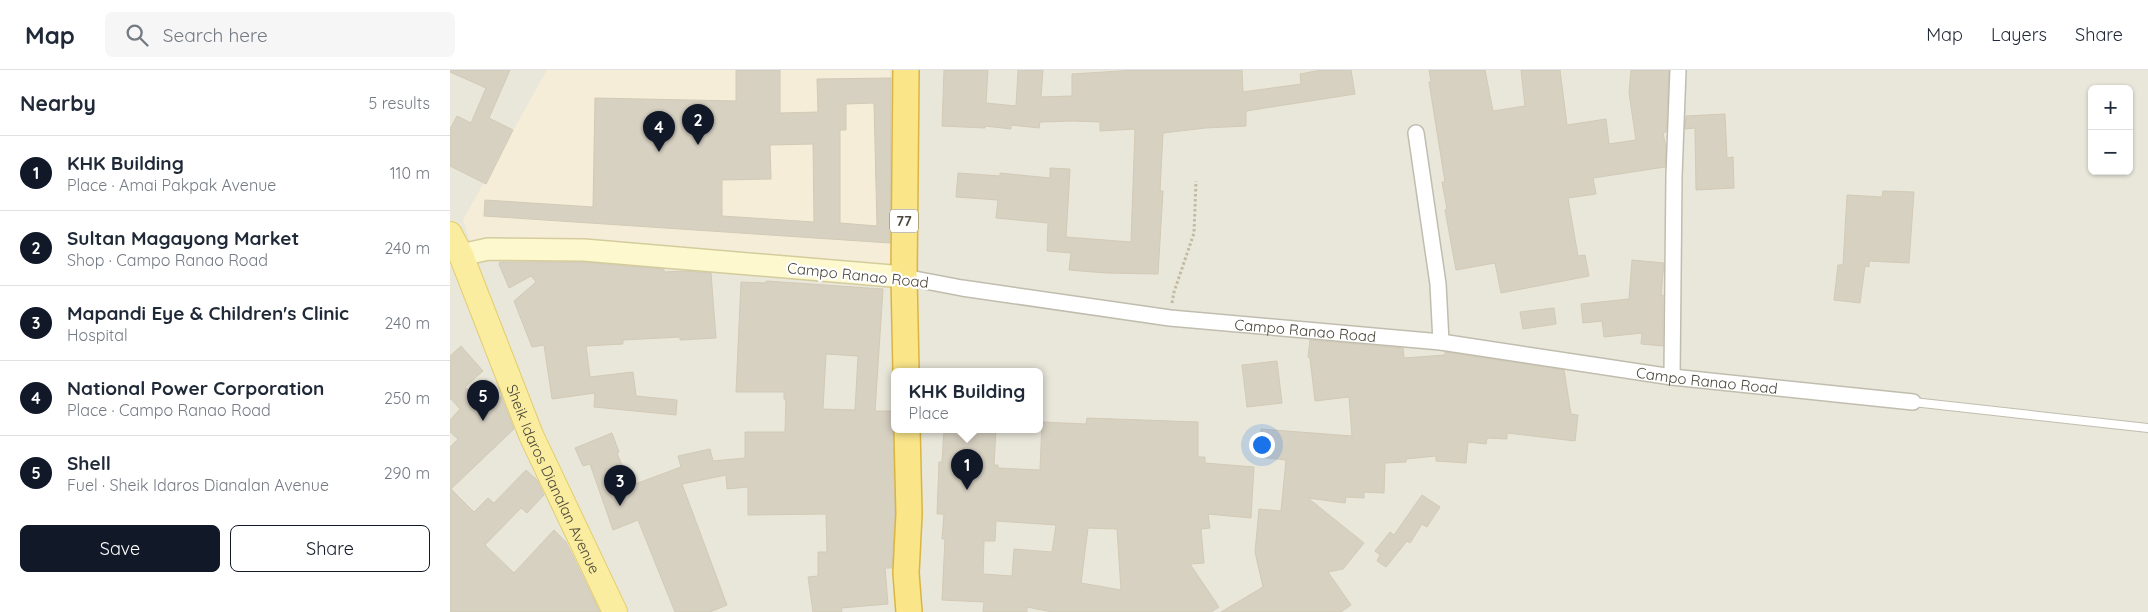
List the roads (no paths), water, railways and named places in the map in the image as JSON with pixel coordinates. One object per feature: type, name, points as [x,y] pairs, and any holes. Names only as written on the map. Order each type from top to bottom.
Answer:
[{"type":"highway","name":"77","points":[[906,70],[904,277],[906,368]]},
{"type":"highway","points":[[907,433],[909,514],[906,573],[908,612]]},
{"type":"main road","name":"Sheik Idaros Dianalan Avenue","points":[[450,234],[456,260],[531,435],[614,612]]},
{"type":"main road","name":"Campo Ranao Road","points":[[456,260],[488,249],[584,250],[904,277]]},
{"type":"street","points":[[1672,377],[1674,176],[1678,70]]},
{"type":"street","points":[[1416,133],[1438,284],[1440,342]]},
{"type":"street","name":"Campo Ranao Road","points":[[904,277],[971,290],[1170,318],[1440,342],[1672,377],[1913,402]]},
{"type":"lane","name":"Campo Ranao Road","points":[[1913,402],[2148,428]]},
{"type":"place","name":"Sultan Magayong Market","points":[[698,145]]},
{"type":"place","name":"National Power Corporation","points":[[659,152]]},
{"type":"place","name":"Shell","points":[[483,421]]},
{"type":"place","name":"KHK Building","points":[[967,490]]},
{"type":"place","name":"Mapandi Eye & Children's Clinic","points":[[620,506]]}]
